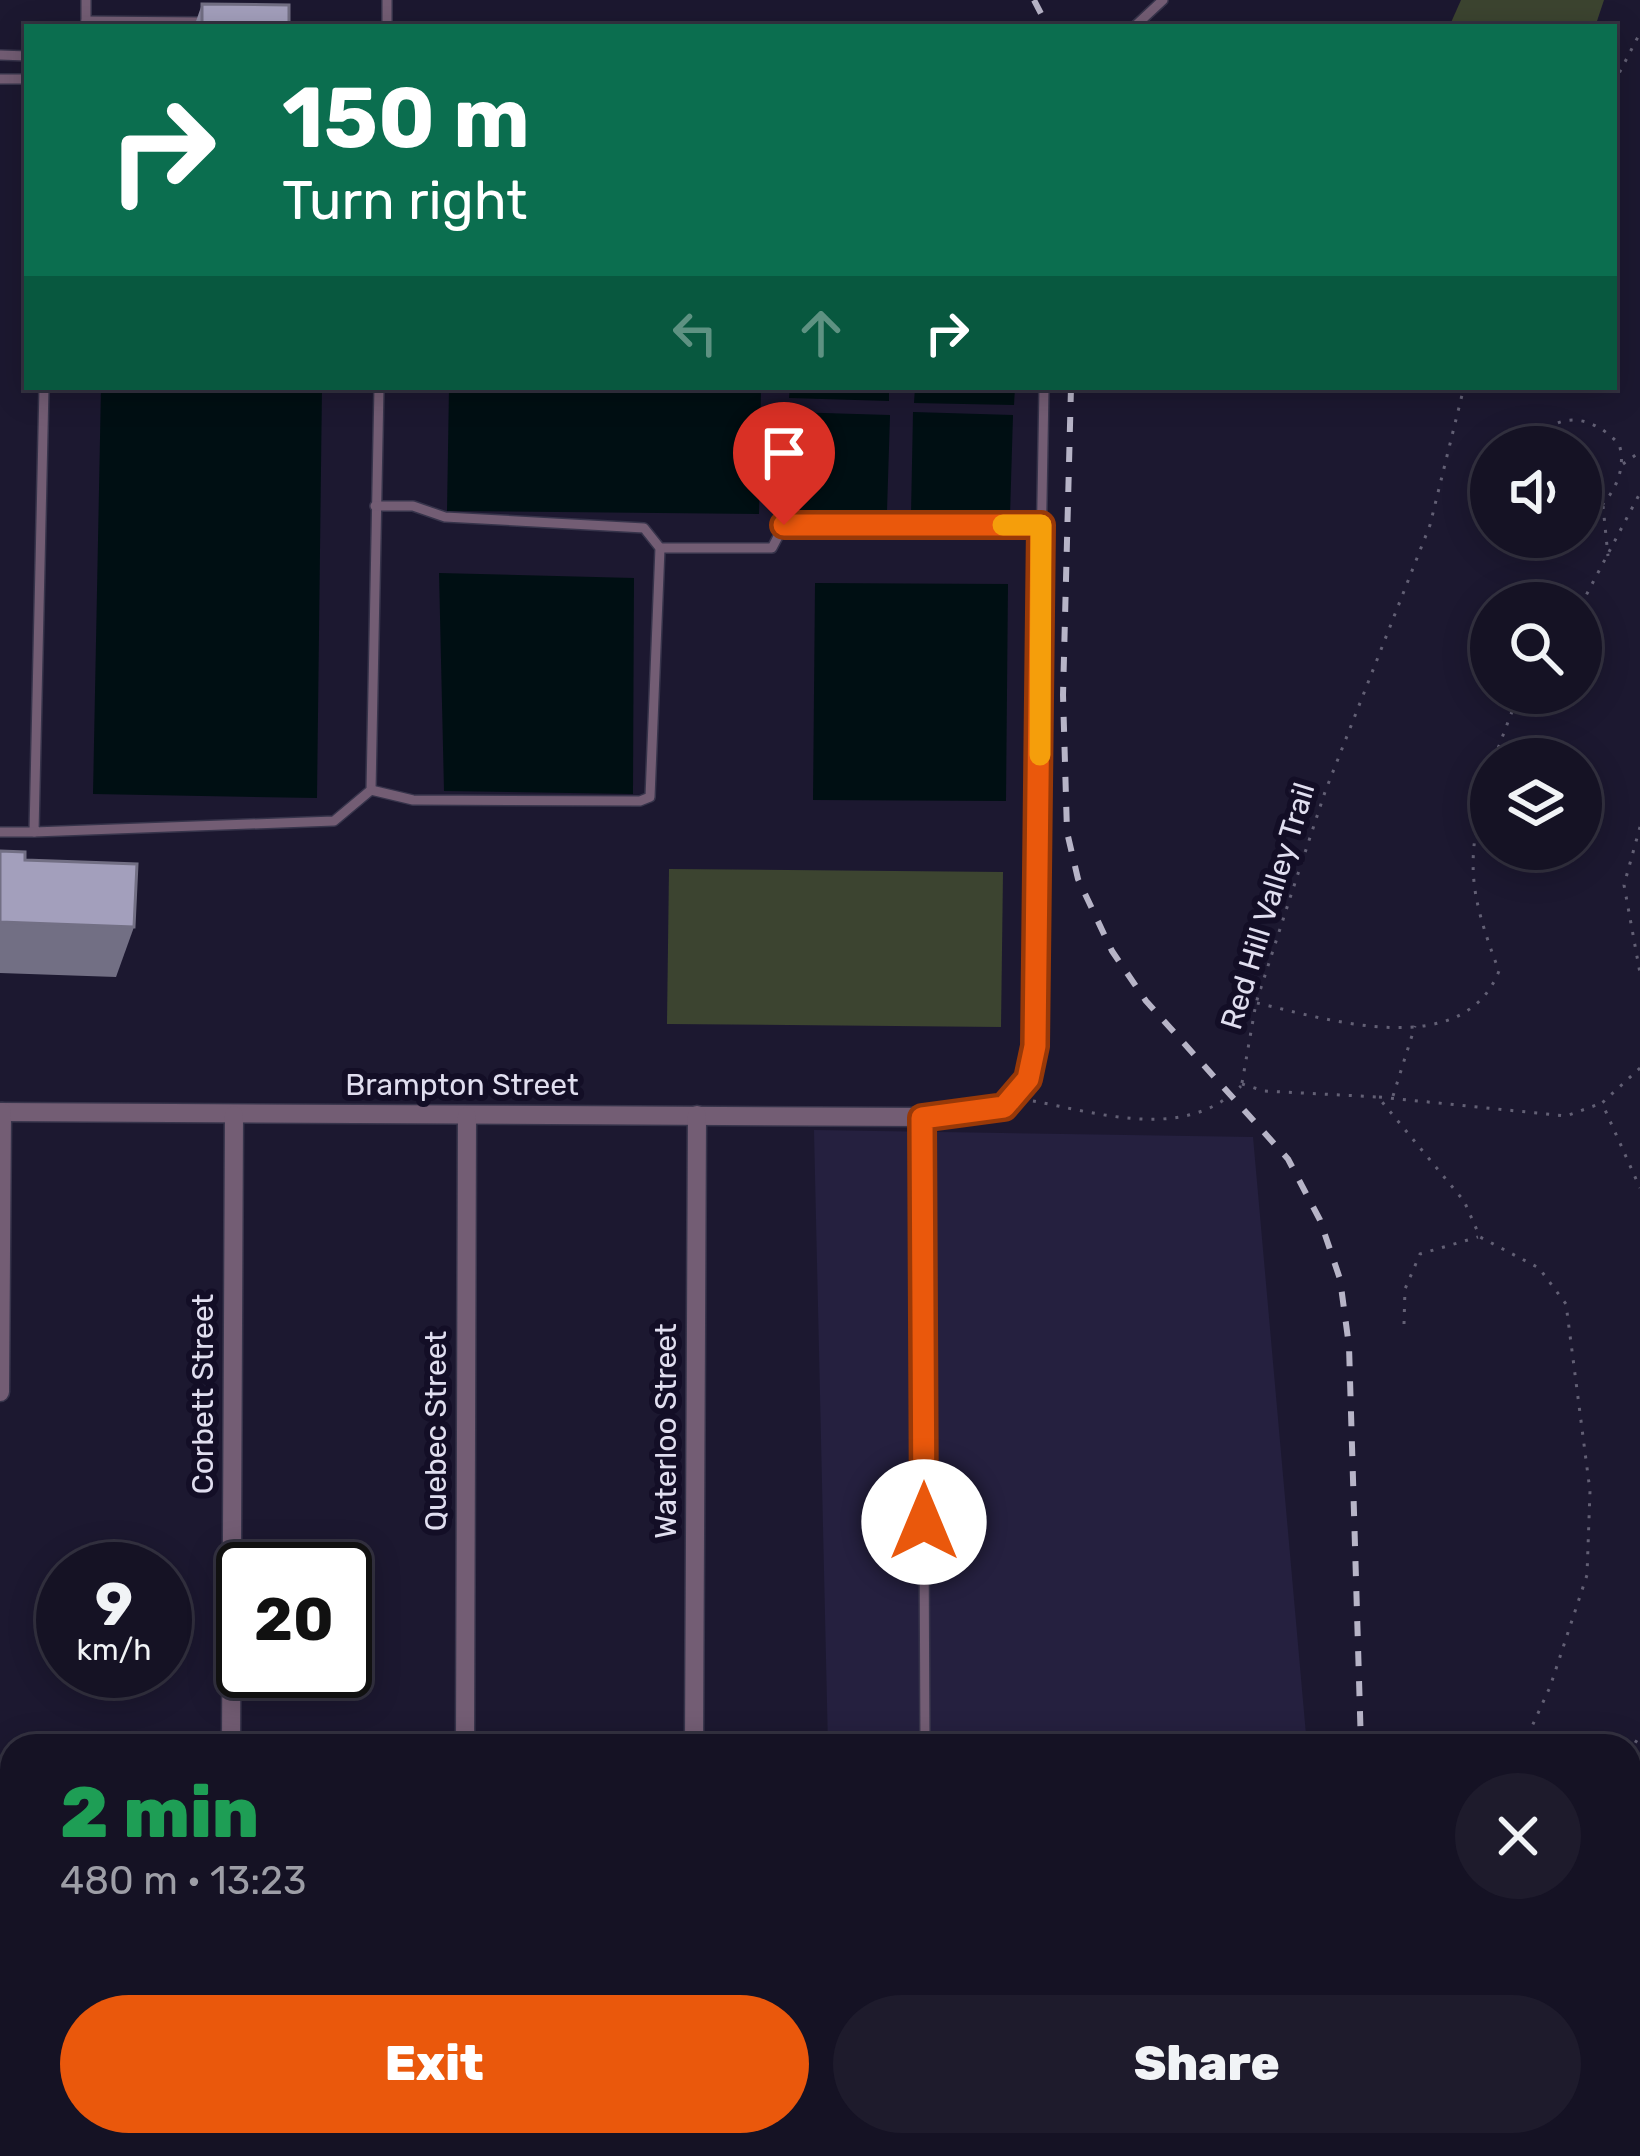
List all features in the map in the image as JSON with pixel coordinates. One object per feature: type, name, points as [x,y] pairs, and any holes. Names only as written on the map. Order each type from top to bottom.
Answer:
[{"type":"street","name":"Brampton Street","points":[[1,1112],[922,1118]]},
{"type":"street","points":[[0,1392],[1,1112]]},
{"type":"street","name":"Corbett Street","points":[[230,1734],[234,1114]]},
{"type":"street","name":"Waterloo Street","points":[[694,1734],[698,1115]]},
{"type":"street","name":"Quebec Street","points":[[465,1734],[467,1116]]},
{"type":"lane","points":[[86,0],[85,24],[215,22]]},
{"type":"lane","points":[[1137,24],[1163,0]]},
{"type":"lane","points":[[34,832],[44,390]]},
{"type":"lane","points":[[371,790],[380,390]]},
{"type":"lane","points":[[925,1734],[922,1118],[989,1112],[1015,1097],[1031,1073],[1044,390]]},
{"type":"lane","points":[[371,790],[413,800],[640,801],[651,796],[660,548],[644,528],[445,517],[413,506],[375,506]]},
{"type":"lane","points":[[660,548],[772,548],[784,525],[1041,525]]},
{"type":"lane","points":[[0,832],[334,820],[371,790]]},
{"type":"path","points":[[1617,77],[1640,33]]},
{"type":"path","name":"Red Hill Valley Trail","points":[[1242,1084],[1256,1003],[1325,792],[1430,525],[1463,390]]},
{"type":"path","points":[[1546,426],[1570,418],[1589,426]]},
{"type":"path","points":[[1602,432],[1612,436],[1622,454],[1622,465],[1603,504],[1608,556]]},
{"type":"path","points":[[1622,465],[1640,452]]},
{"type":"path","points":[[1594,582],[1640,493]]},
{"type":"path","points":[[1640,827],[1624,885],[1640,973]]},
{"type":"path","points":[[1256,1003],[1332,1020],[1416,1024],[1446,1024],[1474,1010],[1499,971],[1475,907],[1471,870]]},
{"type":"path","points":[[1393,1096],[1416,1024]]},
{"type":"path","points":[[1015,1097],[1143,1121],[1198,1111],[1242,1084],[1264,1091],[1393,1096],[1566,1116],[1602,1103],[1640,1068]]},
{"type":"path","points":[[1378,1097],[1464,1201],[1480,1237],[1539,1268],[1566,1304],[1590,1491],[1587,1575],[1550,1687],[1528,1734]]},
{"type":"path","points":[[1602,1103],[1640,1188]]},
{"type":"path","points":[[1404,1324],[1405,1289],[1420,1254],[1480,1237]]},
{"type":"shaded area","points":[[101,390],[322,390],[317,798],[93,794]]},
{"type":"shaded area","points":[[449,390],[761,390],[759,514],[447,511]]},
{"type":"shaded area","points":[[790,390],[889,390],[889,401],[789,398]]},
{"type":"shaded area","points":[[915,390],[1015,390],[1014,405],[914,403]]},
{"type":"shaded area","points":[[790,412],[890,415],[887,512],[787,510]]},
{"type":"shaded area","points":[[913,412],[1013,415],[1010,516],[911,514]]},
{"type":"shaded area","points":[[439,573],[634,578],[633,794],[444,791]]},
{"type":"shaded area","points":[[815,583],[1008,584],[1006,801],[813,800]]},
{"type":"shaded area","points":[[814,1130],[1253,1137],[1306,1734],[828,1734]]},
{"type":"green space","points":[[1461,0],[1604,0],[1596,24],[1450,24]]},
{"type":"green space","points":[[669,869],[1003,872],[1001,1027],[667,1024]]},
{"type":"building","points":[[202,4],[289,5],[289,24],[202,24]]},
{"type":"building","points":[[0,851],[25,852],[25,860],[137,864],[134,927],[0,922]]},
{"type":"railway","points":[[1034,0],[1046,24]]},
{"type":"railway","points":[[1071,390],[1063,695],[1067,832],[1078,879],[1112,951],[1146,1001],[1288,1159],[1320,1220],[1340,1279],[1349,1346],[1361,1734]]},
{"type":"slow traffic","points":[[1003,525],[1041,525],[1040,755]]},
{"type":"route","points":[[784,525],[1041,525],[1035,1046],[1028,1079],[1004,1107],[922,1118],[924,1522]]}]
